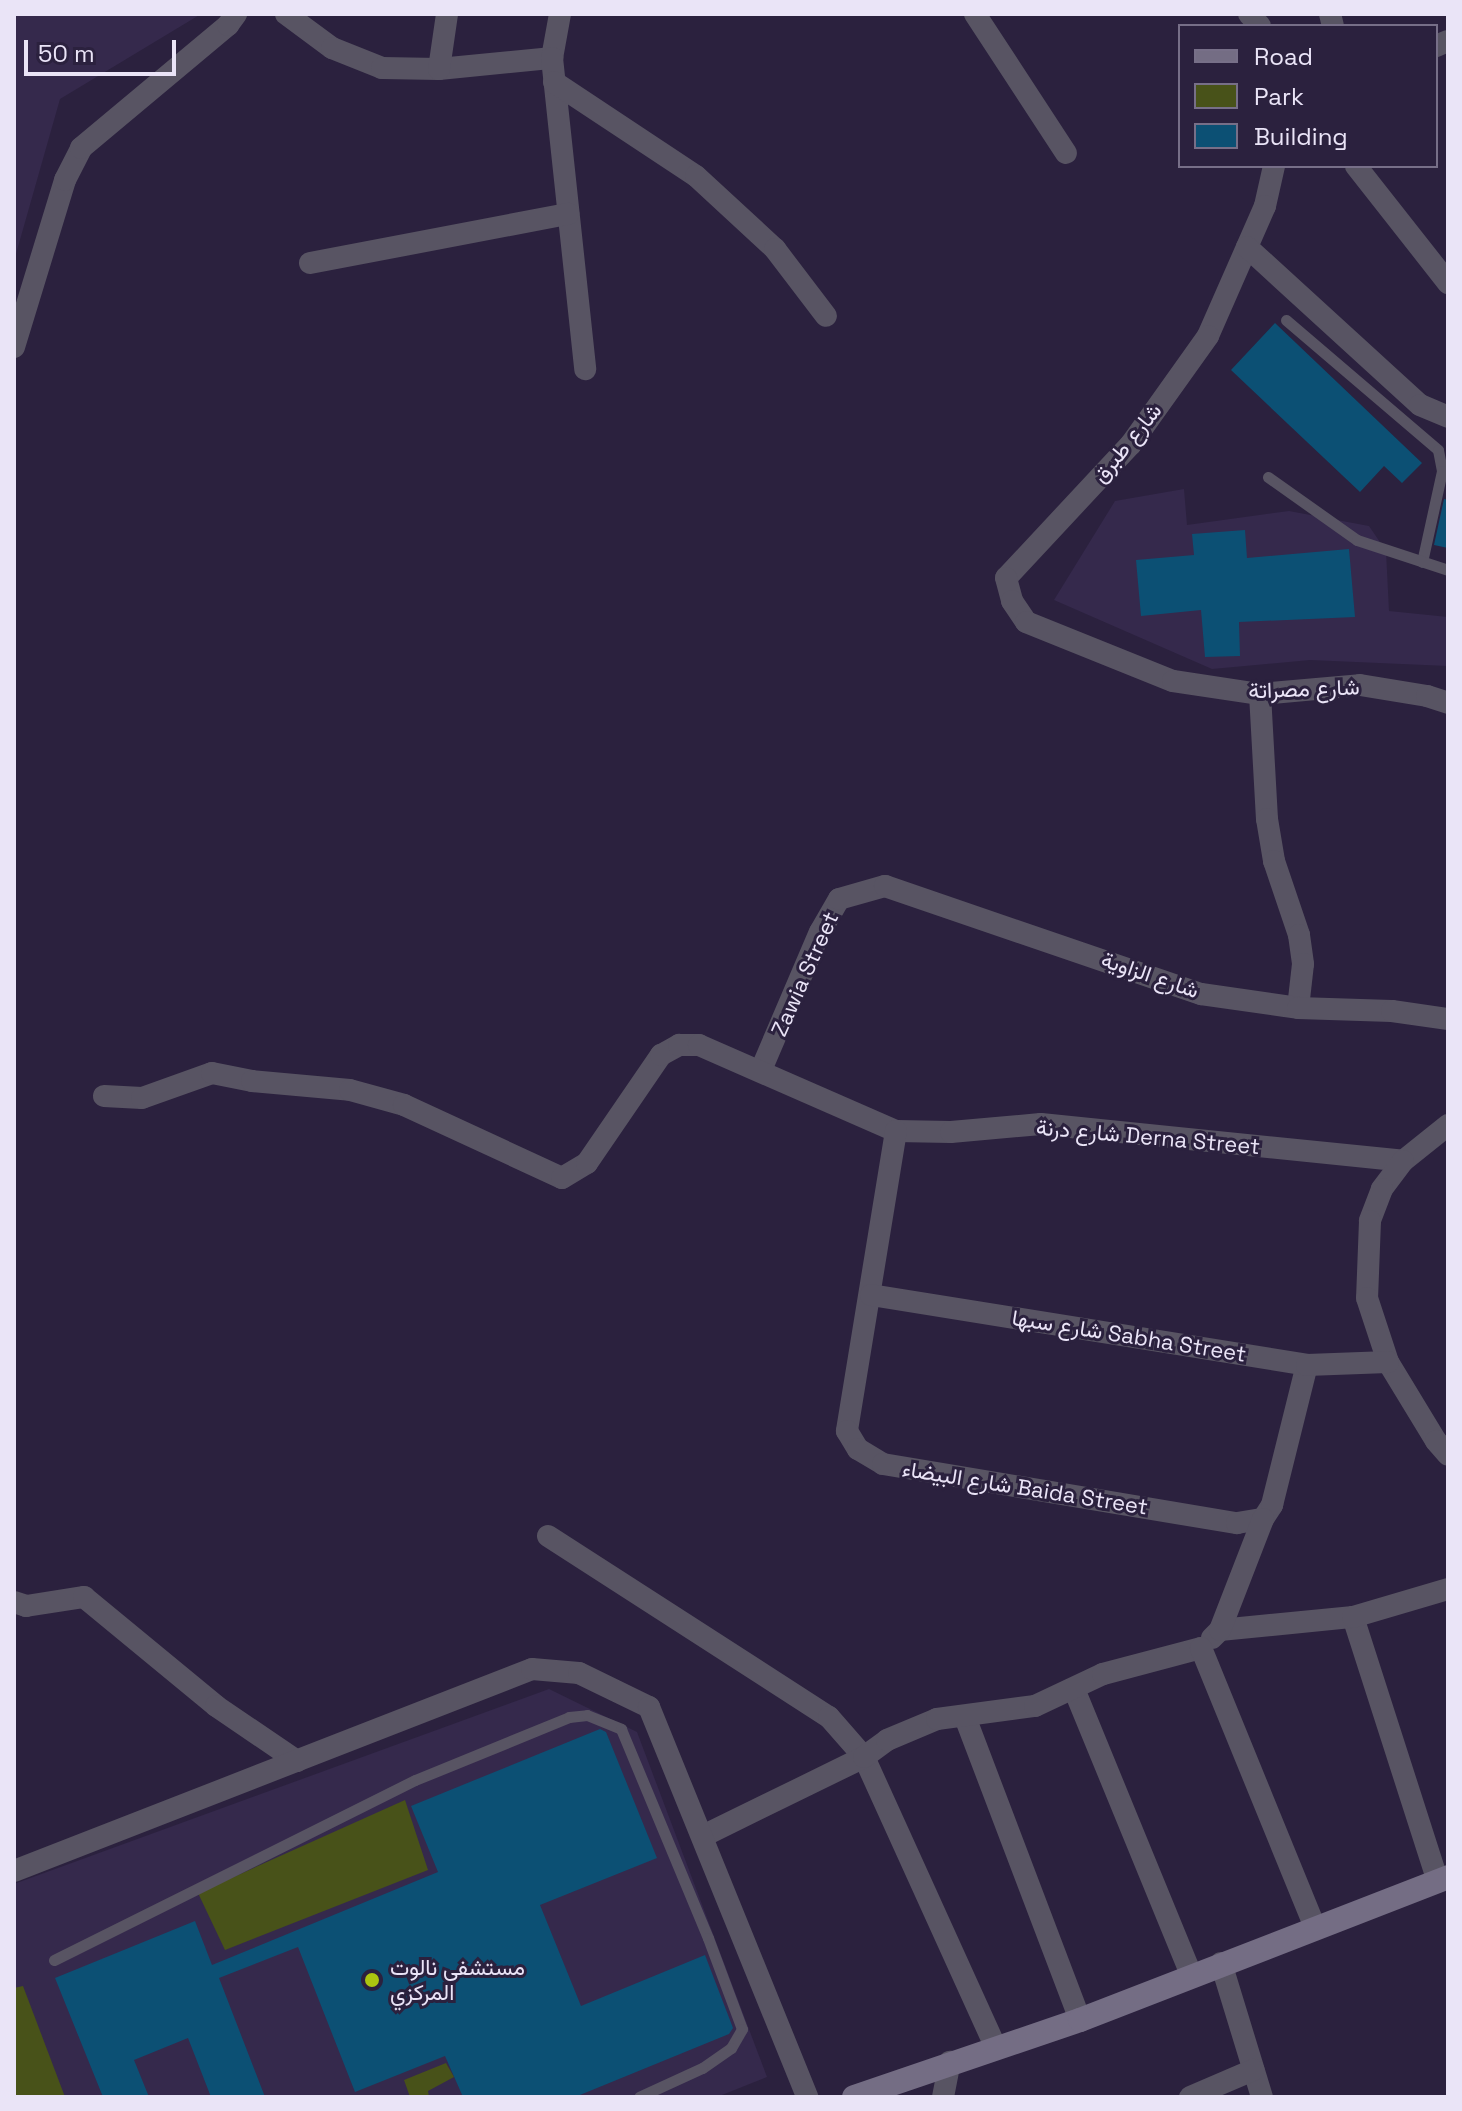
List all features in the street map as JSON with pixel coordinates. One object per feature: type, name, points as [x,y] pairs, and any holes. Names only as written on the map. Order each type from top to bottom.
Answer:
[{"type":"main road","points":[[854,2097],[1080,2020],[1191,1974],[1443,1879]]},
{"type":"street","points":[[14,347],[65,180],[81,148],[228,25],[236,14]]},
{"type":"street","points":[[286,14],[332,48],[382,68],[439,69],[552,58]]},
{"type":"street","points":[[439,69],[447,14]]},
{"type":"street","points":[[560,14],[552,58],[585,369]]},
{"type":"street","points":[[975,14],[1066,153]]},
{"type":"street","points":[[554,82],[696,176],[775,249],[826,316]]},
{"type":"street","points":[[1274,168],[1265,206],[1247,247],[1420,405],[1448,417]]},
{"type":"street","points":[[1358,168],[1448,283]]},
{"type":"street","points":[[310,263],[568,214]]},
{"type":"street","name":"شارع طبرق","points":[[1026,622],[1012,601],[1006,578],[1131,444],[1208,336],[1247,247]]},
{"type":"street","name":"شارع مصراتة","points":[[1026,622],[1173,681],[1260,694],[1360,685],[1448,703]]},
{"type":"street","points":[[1260,694],[1269,833],[1274,861],[1299,935],[1303,964],[1298,1008]]},
{"type":"street","name":"شارع الزاوية","points":[[863,895],[885,886],[1201,994],[1298,1008],[1392,1011],[1448,1019]]},
{"type":"street","name":"Zawia Street","points":[[761,1070],[820,932],[839,899],[863,895]]},
{"type":"street","name":"شارع درنة Derna Street","points":[[104,1096],[142,1098],[212,1073],[252,1081],[350,1090],[404,1105],[562,1178],[587,1163],[661,1055],[679,1045],[699,1045],[896,1131],[951,1132],[1041,1124],[1403,1161]]},
{"type":"street","points":[[1448,1125],[1403,1161],[1382,1189],[1370,1221],[1367,1298],[1388,1362],[1436,1441],[1448,1455]]},
{"type":"street","name":"شارع البيضاء Baida Street","points":[[896,1131],[847,1431],[858,1449],[883,1464],[1237,1523],[1263,1519]]},
{"type":"street","name":"شارع سبها Sabha Street","points":[[871,1295],[1307,1365],[1388,1362]]},
{"type":"street","points":[[703,1836],[864,1757],[887,1740],[937,1719],[1035,1706],[1103,1674],[1201,1648],[1220,1630],[1263,1519],[1272,1505],[1307,1365]]},
{"type":"street","points":[[548,1536],[829,1717],[864,1757],[996,2048]]},
{"type":"street","points":[[1220,1630],[1353,1617],[1448,1589]]},
{"type":"street","points":[[14,1602],[26,1606],[84,1597],[216,1706],[297,1761]]},
{"type":"street","points":[[1353,1617],[1443,1879]]},
{"type":"street","points":[[1201,1648],[1315,1927]]},
{"type":"street","points":[[14,1871],[532,1669],[579,1673],[649,1707],[807,2097]]},
{"type":"street","points":[[1074,1689],[1191,1974]]},
{"type":"street","points":[[965,1717],[1080,2020]]},
{"type":"street","points":[[1221,1963],[1262,2097]]},
{"type":"street","points":[[943,2097],[950,2062]]},
{"type":"street","points":[[1190,2097],[1253,2070]]},
{"type":"lane","points":[[1286,320],[1438,450],[1442,471],[1422,562]]},
{"type":"lane","points":[[1268,477],[1357,540],[1448,570]]},
{"type":"lane","points":[[54,1960],[415,1780],[569,1717],[587,1715],[621,1729],[708,1938],[742,2029],[731,2048],[702,2068],[639,2097]]},
{"type":"shaded area","points":[[14,14],[201,14],[60,99],[14,261]]},
{"type":"shaded area","points":[[1184,489],[1187,525],[1289,511],[1369,526],[1386,551],[1389,611],[1448,617],[1448,666],[1310,660],[1212,669],[1054,600],[1115,501]]},
{"type":"shaded area","name":"مستشفى نالوت المركزي","points":[[549,1689],[637,1732],[767,2077],[717,2097],[14,2097],[14,1884]]},
{"type":"green space","points":[[405,1800],[428,1870],[225,1950],[198,1893]]},
{"type":"green space","points":[[23,1986],[65,2097],[14,2097],[14,1988]]},
{"type":"green space","points":[[446,2063],[454,2077],[428,2091],[429,2097],[410,2097],[404,2080]]},
{"type":"building","points":[[1275,323],[1422,463],[1402,483],[1384,466],[1360,492],[1231,370]]},
{"type":"building","points":[[1444,499],[1448,500],[1448,548],[1434,545]]},
{"type":"building","points":[[1245,530],[1247,558],[1349,549],[1355,617],[1239,622],[1240,656],[1205,657],[1201,610],[1141,616],[1136,560],[1194,555],[1192,534]]},
{"type":"building","points":[[600,1729],[606,1732],[657,1858],[540,1905],[581,2006],[705,1955],[733,2028],[729,2034],[575,2097],[463,2097],[445,2056],[355,2092],[298,1947],[219,1978],[265,2097],[211,2097],[188,2038],[134,2060],[149,2097],[103,2097],[55,1978],[195,1921],[212,1965],[438,1872],[411,1806]]},
{"type":"place","name":"مستشفى نالوت المركزي","points":[[372,1980]]}]
